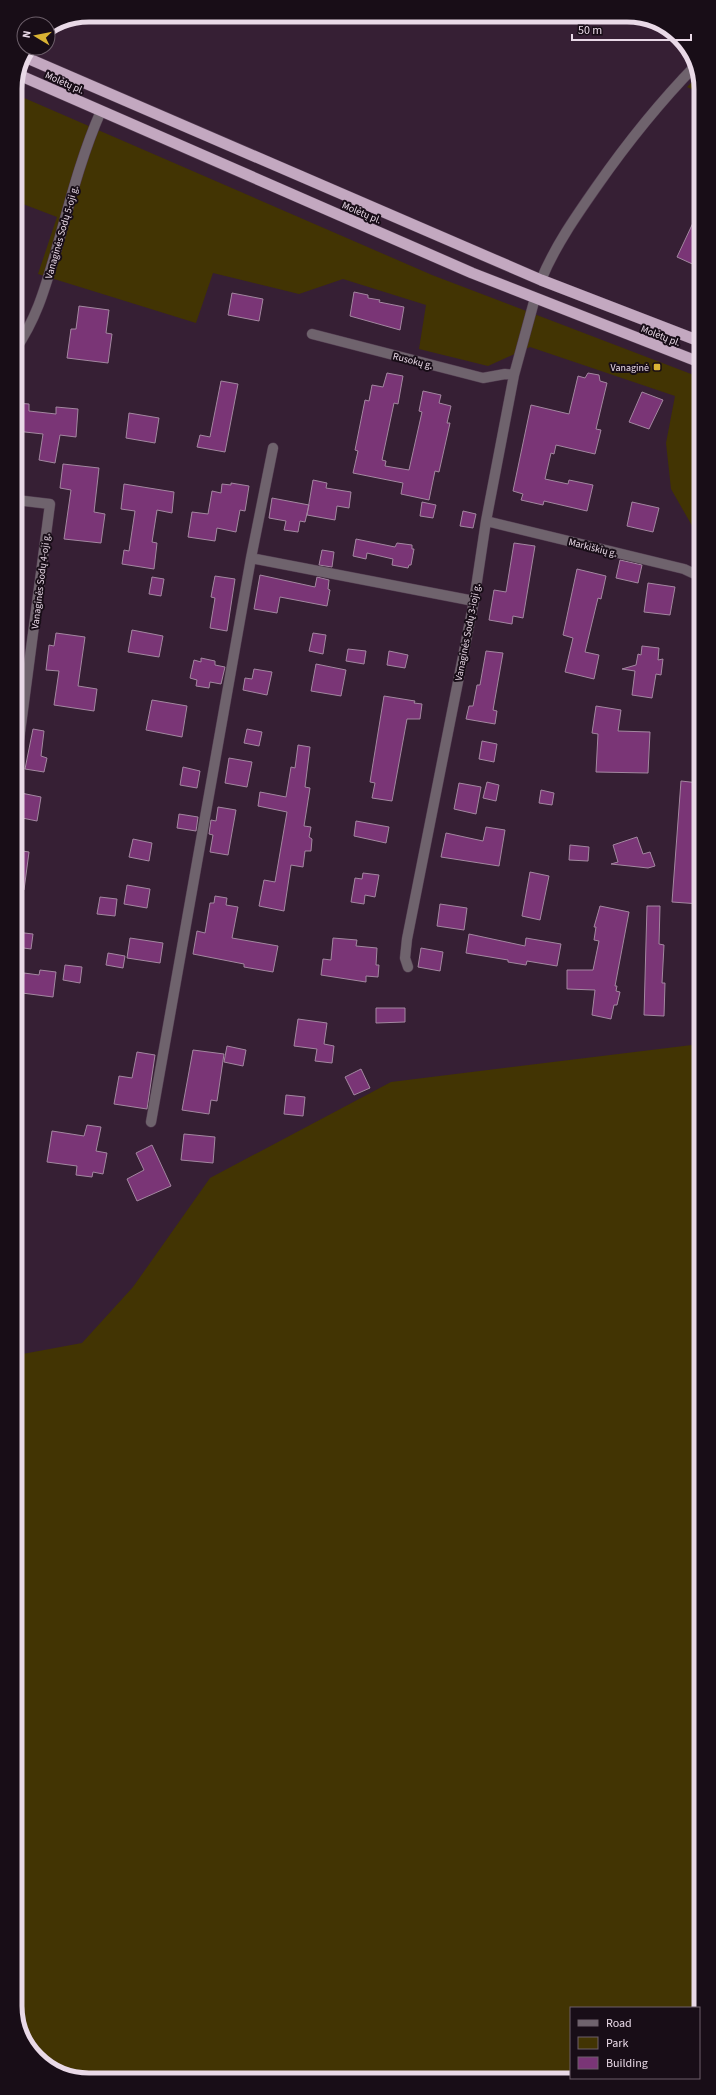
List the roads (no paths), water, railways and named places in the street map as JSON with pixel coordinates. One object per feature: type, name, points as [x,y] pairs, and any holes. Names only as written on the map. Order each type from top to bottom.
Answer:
[{"type":"highway","name":"Molėtų pl.","points":[[29,59],[541,280],[694,339]]},
{"type":"highway","name":"Molėtų pl.","points":[[23,78],[363,226],[536,298],[694,360]]},
{"type":"street","points":[[541,280],[548,263],[570,224],[614,162],[661,101],[691,70]]},
{"type":"street","name":"Vanaginės Sodų 5-oji g.","points":[[22,340],[40,307],[72,194],[101,111]]},
{"type":"street","name":"Vanaginės Sodų 3-ioji g.","points":[[408,967],[405,958],[407,939],[474,601],[486,521],[514,375],[536,298]]},
{"type":"street","name":"Rusokų g.","points":[[312,334],[484,378],[505,374],[514,375]]},
{"type":"street","points":[[151,1122],[251,558],[273,448]]},
{"type":"street","name":"Vanaginės Sodų 4-oji g.","points":[[22,501],[50,504],[22,717]]},
{"type":"street","name":"Markiškių g.","points":[[486,521],[684,569],[694,574]]},
{"type":"street","points":[[251,558],[474,601]]},
{"type":"place","name":"Vanaginė","points":[[657,367]]}]
